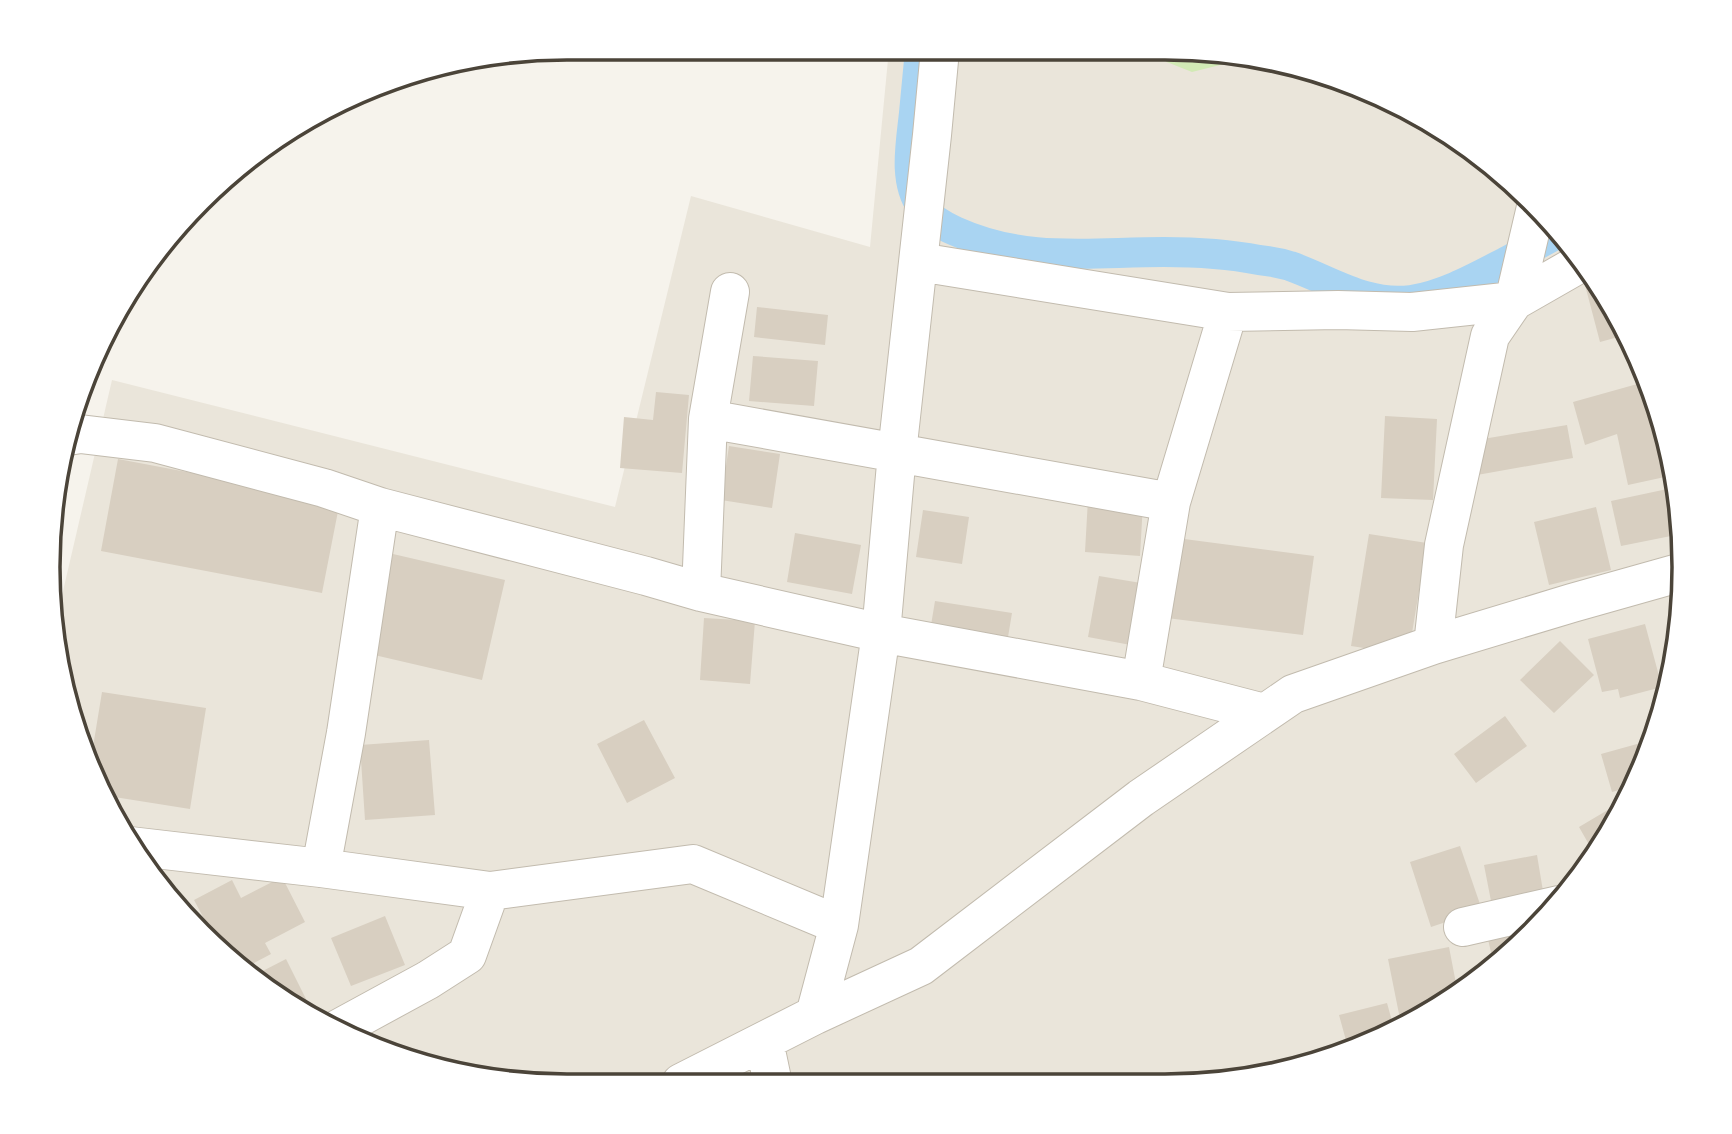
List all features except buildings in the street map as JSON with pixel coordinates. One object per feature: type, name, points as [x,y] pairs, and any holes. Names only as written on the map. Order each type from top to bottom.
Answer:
[{"type":"street","points":[[815,1015],[839,925],[881,633],[897,453],[939,60]]},
{"type":"street","points":[[1433,645],[1444,545],[1490,336],[1514,301],[1534,218]]},
{"type":"street","points":[[919,262],[1228,312],[1412,312],[1514,301],[1574,267]]},
{"type":"street","points":[[701,592],[708,419],[730,292]]},
{"type":"street","points":[[1141,681],[1171,502],[1228,312]]},
{"type":"street","points":[[708,419],[1171,502]]},
{"type":"street","points":[[77,434],[155,443],[324,488],[380,507],[701,592],[881,633],[1141,681],[1264,713]]},
{"type":"street","points":[[321,868],[346,733],[380,507]]},
{"type":"street","points":[[699,1074],[815,1015],[921,966],[1140,798],[1293,694],[1433,645],[1672,575]]},
{"type":"street","points":[[144,848],[491,891],[693,864],[839,925]]},
{"type":"street","points":[[346,1024],[428,980],[467,955],[491,891]]},
{"type":"street","points":[[1463,927],[1540,909]]},
{"type":"street","points":[[764,1041],[771,1074]]},
{"type":"shaded area","points":[[888,60],[1165,60],[1264,69],[1328,86],[1419,127],[1474,164],[1524,208],[1547,232],[1587,285],[1605,313],[1634,373],[1646,404],[1663,468],[1671,534],[1668,633],[1663,666],[1646,730],[1605,821],[1547,902],[1500,949],[1474,970],[1419,1007],[1389,1022],[1328,1048],[1296,1057],[1264,1065],[1198,1073],[567,1074],[501,1070],[436,1057],[373,1036],[313,1007],[232,949],[185,902],[127,821],[86,730],[69,666],[61,600],[112,380],[615,507],[691,196],[870,247]]},
{"type":"green space","points":[[1162,60],[1226,64],[1192,72]]},
{"type":"waterway","points":[[919,60],[910,149],[910,173],[915,196],[924,210],[936,221],[981,241],[1007,248],[1058,254],[1176,252],[1235,256],[1286,265],[1363,296],[1395,301],[1424,298],[1449,289],[1551,237]]}]
